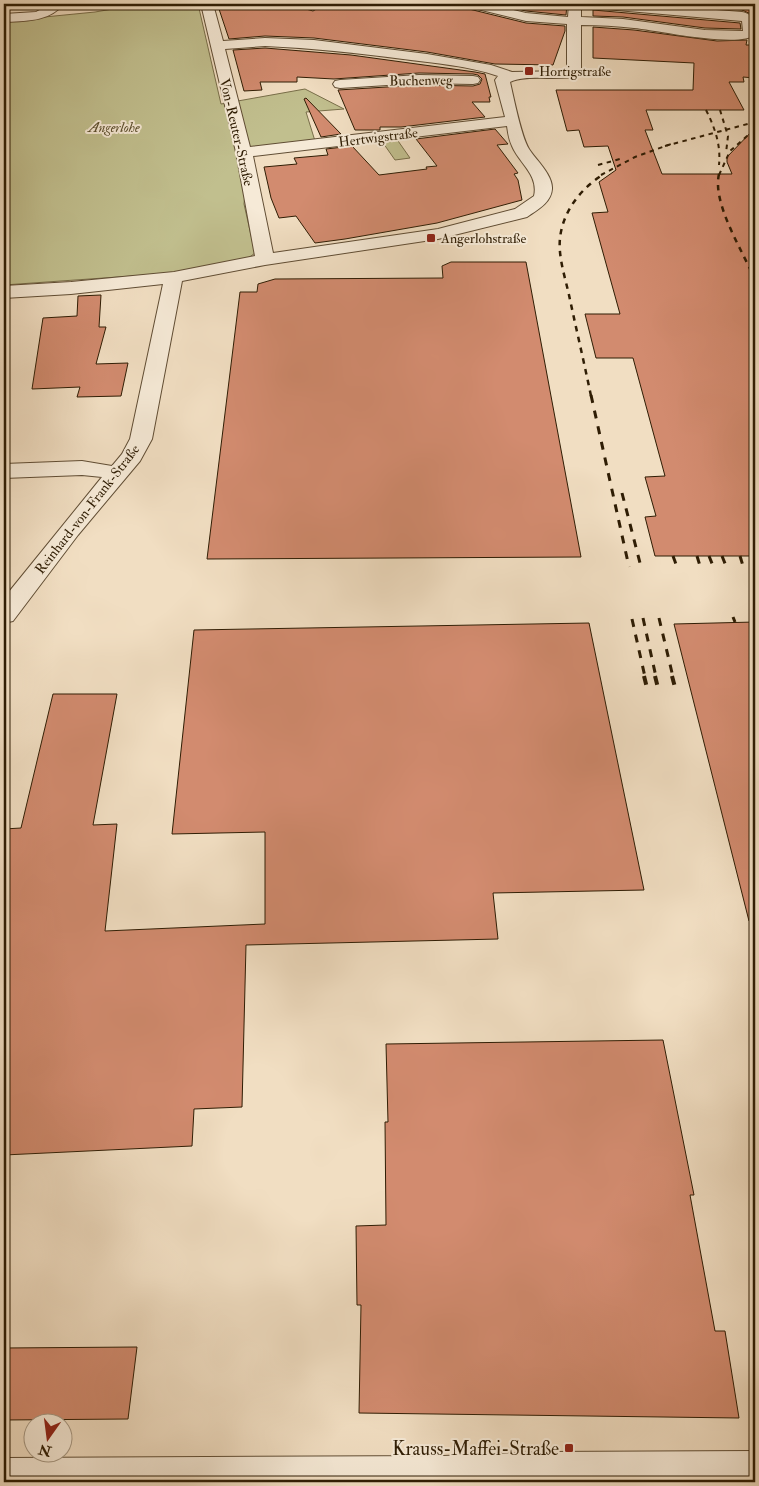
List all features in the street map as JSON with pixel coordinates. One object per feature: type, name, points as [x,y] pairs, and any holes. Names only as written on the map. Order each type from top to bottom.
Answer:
[{"type":"street","points":[[4,18],[40,15],[52,10],[57,4]]},
{"type":"street","name":"Von-Reuter-Straße","points":[[207,4],[244,152],[265,260]]},
{"type":"street","points":[[474,4],[526,17],[575,12],[679,32],[747,35],[750,32],[750,21],[742,16],[594,4]]},
{"type":"street","points":[[217,46],[265,42],[314,44],[427,58],[491,69],[507,78],[566,75],[574,73],[575,12]]},
{"type":"street","points":[[4,292],[71,288],[174,277],[265,260],[438,234],[510,217],[527,209],[542,197],[544,188],[542,180],[520,147],[513,121],[507,78]]},
{"type":"street","name":"Buchenweg","points":[[340,84],[419,79],[507,78]]},
{"type":"street","name":"Hertwigstraße","points":[[244,152],[513,121]]},
{"type":"street","name":"Reinhard-von-Frank-Straße","points":[[4,615],[70,530],[132,456],[141,439],[174,277]]},
{"type":"street","points":[[4,471],[82,468],[118,473]]},
{"type":"street","points":[[4,1479],[433,1477],[543,1473],[755,1472]]},
{"type":"green space","name":"Angerlohe","points":[[142,4],[198,4],[221,104],[305,89],[344,109],[306,112],[315,141],[249,149],[244,204],[255,253],[247,259],[189,272],[4,285],[4,21],[95,12]]},
{"type":"green space","points":[[396,138],[410,158],[395,160],[381,140]]},
{"type":"building","points":[[221,4],[304,4],[306,9],[313,11],[320,7],[321,4],[466,4],[469,9],[526,23],[565,26],[565,31],[553,65],[495,64],[427,52],[314,38],[265,36],[229,39],[218,6],[221,6]]},
{"type":"building","points":[[495,4],[567,4],[566,15],[526,11]]},
{"type":"building","points":[[660,4],[755,4],[753,15],[742,10]]},
{"type":"building","points":[[593,10],[740,23],[741,29],[705,28],[623,17],[593,16]]},
{"type":"building","points":[[593,27],[634,30],[717,41],[747,40],[746,45],[755,45],[755,78],[743,77],[744,82],[729,82],[744,110],[646,110],[653,130],[645,130],[662,174],[732,174],[727,157],[755,128],[755,556],[655,556],[645,517],[656,516],[645,477],[665,476],[633,358],[596,358],[585,314],[620,314],[592,213],[608,212],[599,182],[616,170],[608,146],[584,147],[579,130],[567,131],[556,90],[693,90],[694,63],[593,58]]},
{"type":"building","points":[[265,48],[351,55],[485,74],[491,97],[489,97],[490,102],[472,102],[485,117],[401,127],[380,127],[380,130],[355,130],[338,90],[419,85],[473,86],[480,84],[482,79],[478,75],[473,74],[419,73],[334,79],[297,77],[297,82],[260,82],[262,90],[244,91],[233,50]]},
{"type":"building","points":[[306,98],[341,134],[321,137],[304,99]]},
{"type":"building","points":[[495,129],[508,144],[497,145],[518,173],[514,174],[518,180],[522,200],[437,223],[315,243],[296,216],[279,218],[271,198],[264,167],[297,164],[294,158],[328,155],[326,149],[352,146],[379,175],[427,169],[426,167],[437,166],[416,139]]},
{"type":"building","points":[[451,262],[526,262],[581,557],[207,559],[240,292],[257,292],[258,284],[275,279],[443,278],[442,266]]},
{"type":"building","points":[[101,295],[99,327],[106,327],[96,364],[128,363],[121,396],[77,397],[80,387],[32,389],[43,318],[77,316],[78,296]]},
{"type":"building","points":[[755,622],[755,920],[749,921],[674,624]]},
{"type":"building","points":[[589,623],[644,890],[493,893],[498,939],[246,945],[242,1107],[194,1109],[192,1146],[4,1155],[4,829],[21,828],[53,694],[117,694],[93,825],[117,824],[105,931],[265,924],[265,832],[172,834],[194,630]]},
{"type":"building","points":[[663,1040],[694,1195],[690,1195],[715,1331],[725,1331],[739,1418],[359,1413],[361,1305],[357,1305],[356,1226],[386,1225],[385,1122],[388,1122],[386,1044]]},
{"type":"building","points":[[137,1347],[128,1419],[72,1419],[72,1414],[22,1414],[22,1420],[4,1420],[4,1348]]},
{"type":"railway","points":[[706,110],[715,133]]},
{"type":"railway","points":[[720,110],[726,130]]},
{"type":"railway","points":[[726,130],[755,122]]},
{"type":"railway","points":[[719,175],[730,151],[755,129]]},
{"type":"railway","points":[[715,133],[726,130]]},
{"type":"railway","points":[[726,130],[728,136],[726,153]]},
{"type":"railway","points":[[667,146],[715,133]]},
{"type":"railway","points":[[715,133],[719,150],[719,165]]},
{"type":"railway","points":[[667,146],[671,144]]},
{"type":"railway","points":[[601,175],[635,157],[667,146]]},
{"type":"railway","points":[[598,165],[620,159]]},
{"type":"railway","points":[[591,396],[562,266],[560,238],[565,219],[574,201],[588,186],[604,174]]},
{"type":"railway","points":[[719,174],[718,186],[724,213],[755,280]]},
{"type":"railway","points":[[591,395],[629,567]]},
{"type":"railway","points":[[622,493],[641,567]]},
{"type":"railway","points":[[673,556],[677,567]]},
{"type":"railway","points":[[697,556],[700,566]]},
{"type":"railway","points":[[709,556],[713,566]]},
{"type":"railway","points":[[722,556],[726,566]]},
{"type":"railway","points":[[740,556],[743,566]]},
{"type":"railway","points":[[733,617],[735,622]]},
{"type":"railway","points":[[643,618],[656,677]]},
{"type":"railway","points":[[659,618],[673,677]]},
{"type":"railway","points":[[632,619],[645,677]]},
{"type":"railway","points":[[644,676],[648,692]]},
{"type":"railway","points":[[655,676],[659,692]]},
{"type":"railway","points":[[672,676],[676,691]]},
{"type":"place","name":"Hortigstraße","points":[[529,71]]},
{"type":"place","name":"Angerlohstraße","points":[[431,238]]},
{"type":"place","name":"Krauss-Maffei-Straße","points":[[569,1448]]}]
